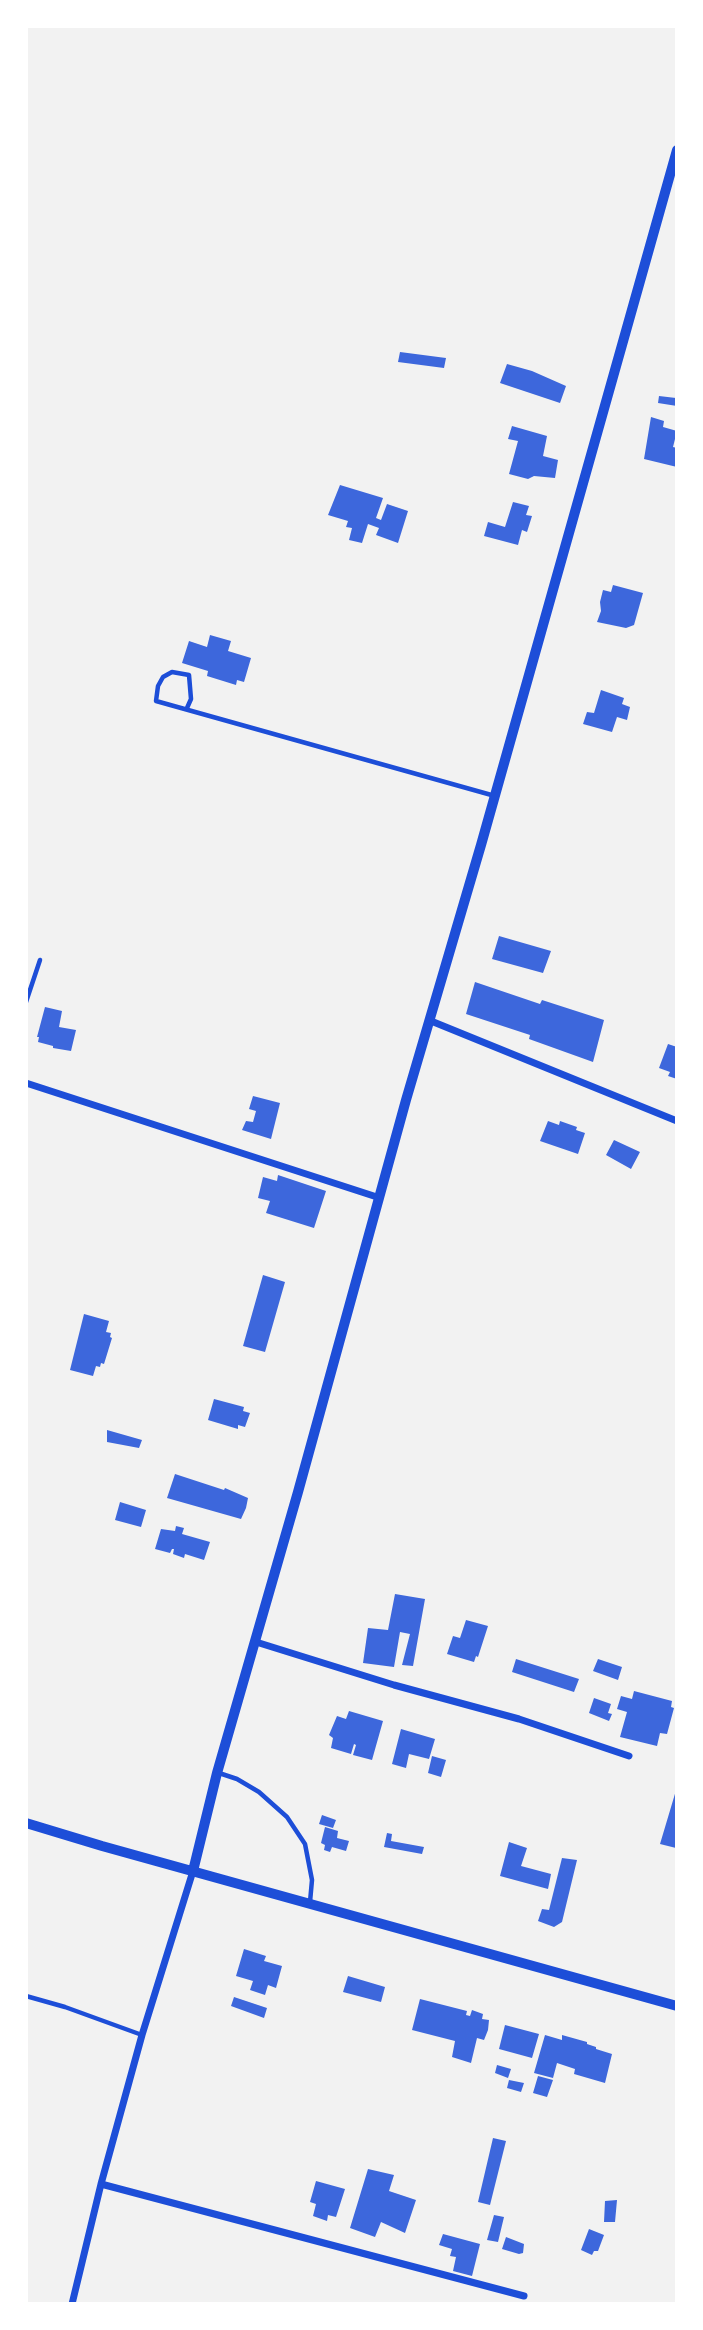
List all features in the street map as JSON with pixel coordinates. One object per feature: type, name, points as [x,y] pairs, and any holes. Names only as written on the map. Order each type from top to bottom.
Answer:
[{"type":"street","points":[[72,2304],[101,2184],[142,2035],[193,1871],[216,1773],[256,1642],[406,1100],[431,1021],[677,150]]},
{"type":"street","points":[[431,1021],[677,1121]]},
{"type":"street","points":[[26,1083],[380,1198]]},
{"type":"street","points":[[256,1642],[394,1685],[519,1719],[629,1756]]},
{"type":"street","points":[[26,1823],[677,2006]]},
{"type":"street","points":[[101,2184],[524,2297]]},
{"type":"lane","points":[[187,708],[191,699],[189,676],[172,672],[163,677],[156,701],[495,796]]},
{"type":"lane","points":[[26,1002],[40,960]]},
{"type":"lane","points":[[216,1773],[237,1779],[259,1793],[287,1817],[305,1844],[312,1880],[310,1903]]},
{"type":"lane","points":[[26,1996],[142,2035]]},
{"type":"building","points":[[400,352],[446,358],[444,368],[398,362]]},
{"type":"building","points":[[507,364],[532,371],[566,386],[560,403],[500,383]]},
{"type":"building","points":[[659,396],[676,398],[677,406],[658,403]]},
{"type":"building","points":[[651,417],[664,421],[663,427],[677,431],[673,447],[677,448],[677,467],[644,459]]},
{"type":"building","points":[[512,426],[547,436],[543,456],[558,460],[555,478],[534,476],[528,479],[509,474],[518,441],[508,439]]},
{"type":"building","points":[[340,485],[383,498],[376,518],[381,520],[387,504],[408,511],[398,543],[376,535],[379,528],[368,524],[362,543],[349,540],[352,528],[346,527],[348,521],[328,515]]},
{"type":"building","points":[[513,502],[529,506],[526,515],[532,516],[527,532],[522,530],[518,545],[484,536],[488,522],[505,527]]},
{"type":"building","points":[[613,585],[643,593],[634,625],[626,628],[597,622],[603,590],[611,592]]},
{"type":"building","points":[[210,635],[231,641],[228,651],[251,658],[244,682],[237,680],[236,685],[207,676],[208,671],[182,663],[189,641],[207,647]]},
{"type":"building","points":[[601,690],[624,698],[622,704],[630,707],[627,720],[617,717],[612,732],[583,724],[587,712],[594,713]]},
{"type":"building","points":[[499,936],[551,951],[543,973],[492,959]]},
{"type":"building","points":[[475,982],[540,1004],[542,1000],[604,1020],[593,1062],[529,1039],[530,1035],[466,1014]]},
{"type":"building","points":[[45,1007],[62,1011],[59,1027],[76,1030],[71,1051],[38,1042]]},
{"type":"building","points":[[668,1044],[677,1047],[677,1079],[668,1076],[670,1072],[659,1068]]},
{"type":"building","points":[[253,1096],[280,1103],[271,1139],[242,1130],[246,1121],[253,1122],[256,1111],[249,1109]]},
{"type":"building","points":[[548,1121],[559,1125],[560,1121],[585,1133],[578,1154],[540,1141]]},
{"type":"building","points":[[614,1140],[640,1152],[631,1169],[606,1155]]},
{"type":"building","points":[[278,1175],[326,1191],[314,1228],[266,1213],[270,1201],[258,1198],[263,1177],[277,1181]]},
{"type":"building","points":[[263,1275],[285,1282],[265,1352],[243,1346]]},
{"type":"building","points":[[84,1314],[109,1321],[106,1332],[111,1333],[112,1338],[104,1364],[96,1366],[93,1376],[70,1370]]},
{"type":"building","points":[[214,1399],[244,1407],[243,1411],[250,1413],[245,1427],[238,1425],[238,1429],[208,1420]]},
{"type":"building","points":[[107,1430],[142,1440],[139,1448],[107,1442]]},
{"type":"building","points":[[175,1474],[224,1490],[225,1488],[248,1498],[241,1519],[167,1498]]},
{"type":"building","points":[[120,1502],[146,1510],[141,1527],[115,1520]]},
{"type":"building","points":[[176,1526],[184,1528],[182,1534],[210,1542],[204,1560],[185,1554],[184,1558],[173,1554],[174,1549],[170,1553],[155,1549],[161,1529],[175,1531]]},
{"type":"building","points":[[395,1594],[425,1599],[413,1666],[402,1665],[410,1634],[400,1632],[394,1667],[363,1663],[368,1628],[388,1630]]},
{"type":"building","points":[[466,1620],[488,1626],[474,1662],[447,1654],[453,1636],[460,1638]]},
{"type":"building","points":[[516,1659],[579,1679],[574,1692],[512,1672]]},
{"type":"building","points":[[598,1659],[622,1667],[618,1680],[593,1671]]},
{"type":"building","points":[[634,1691],[672,1701],[671,1707],[674,1708],[667,1734],[660,1733],[657,1746],[620,1737],[627,1712],[617,1709],[621,1696],[632,1699]]},
{"type":"building","points":[[594,1698],[611,1704],[608,1713],[612,1714],[609,1721],[589,1713]]},
{"type":"building","points":[[349,1711],[383,1721],[372,1760],[353,1755],[354,1744],[351,1754],[331,1748],[333,1738],[329,1735],[337,1716],[346,1719]]},
{"type":"building","points":[[401,1729],[435,1739],[429,1759],[409,1754],[406,1768],[392,1764]]},
{"type":"building","points":[[432,1756],[446,1760],[441,1777],[428,1773]]},
{"type":"building","points":[[677,1787],[677,1844],[676,1848],[660,1844]]},
{"type":"building","points":[[322,1815],[336,1820],[333,1828],[319,1824]]},
{"type":"building","points":[[325,1827],[338,1831],[337,1838],[349,1841],[346,1851],[332,1847],[330,1852],[324,1850],[325,1845],[321,1843]]},
{"type":"building","points":[[387,1833],[392,1834],[391,1841],[424,1847],[422,1854],[384,1847]]},
{"type":"building","points":[[509,1842],[527,1848],[521,1866],[551,1874],[548,1889],[500,1876]]},
{"type":"building","points":[[562,1858],[577,1860],[562,1922],[554,1927],[538,1921],[542,1909],[549,1910]]},
{"type":"building","points":[[244,1949],[266,1956],[264,1961],[282,1966],[276,1988],[268,1985],[265,1995],[250,1990],[253,1981],[236,1976]]},
{"type":"building","points":[[348,1976],[385,1987],[381,2002],[343,1992]]},
{"type":"building","points":[[234,1997],[267,2008],[264,2018],[231,2006]]},
{"type":"building","points":[[420,1999],[467,2011],[466,2015],[470,2016],[472,2010],[483,2014],[482,2019],[489,2020],[484,2040],[477,2038],[471,2063],[452,2057],[455,2041],[412,2030]]},
{"type":"building","points":[[505,2025],[539,2034],[532,2058],[499,2049]]},
{"type":"building","points":[[545,2035],[562,2040],[562,2035],[587,2042],[596,2049],[612,2054],[605,2083],[574,2074],[575,2069],[557,2063],[553,2078],[534,2073]]},
{"type":"building","points":[[497,2065],[511,2069],[508,2078],[495,2073]]},
{"type":"building","points":[[538,2076],[553,2080],[547,2097],[533,2093]]},
{"type":"building","points":[[509,2080],[524,2083],[521,2092],[507,2088]]},
{"type":"building","points":[[493,2138],[506,2141],[490,2205],[478,2202]]},
{"type":"building","points":[[368,2169],[394,2175],[389,2191],[416,2200],[405,2233],[381,2222],[375,2237],[350,2228]]},
{"type":"building","points":[[316,2181],[345,2189],[336,2217],[328,2215],[327,2221],[313,2216],[316,2204],[310,2202]]},
{"type":"building","points":[[617,2200],[615,2222],[604,2222],[605,2201]]},
{"type":"building","points":[[494,2215],[504,2217],[498,2242],[487,2240]]},
{"type":"building","points":[[589,2229],[604,2235],[598,2251],[594,2251],[592,2255],[581,2250]]},
{"type":"building","points":[[443,2234],[480,2244],[472,2276],[453,2271],[456,2257],[450,2256],[452,2249],[439,2245]]},
{"type":"building","points":[[506,2237],[524,2244],[523,2253],[502,2249]]}]
